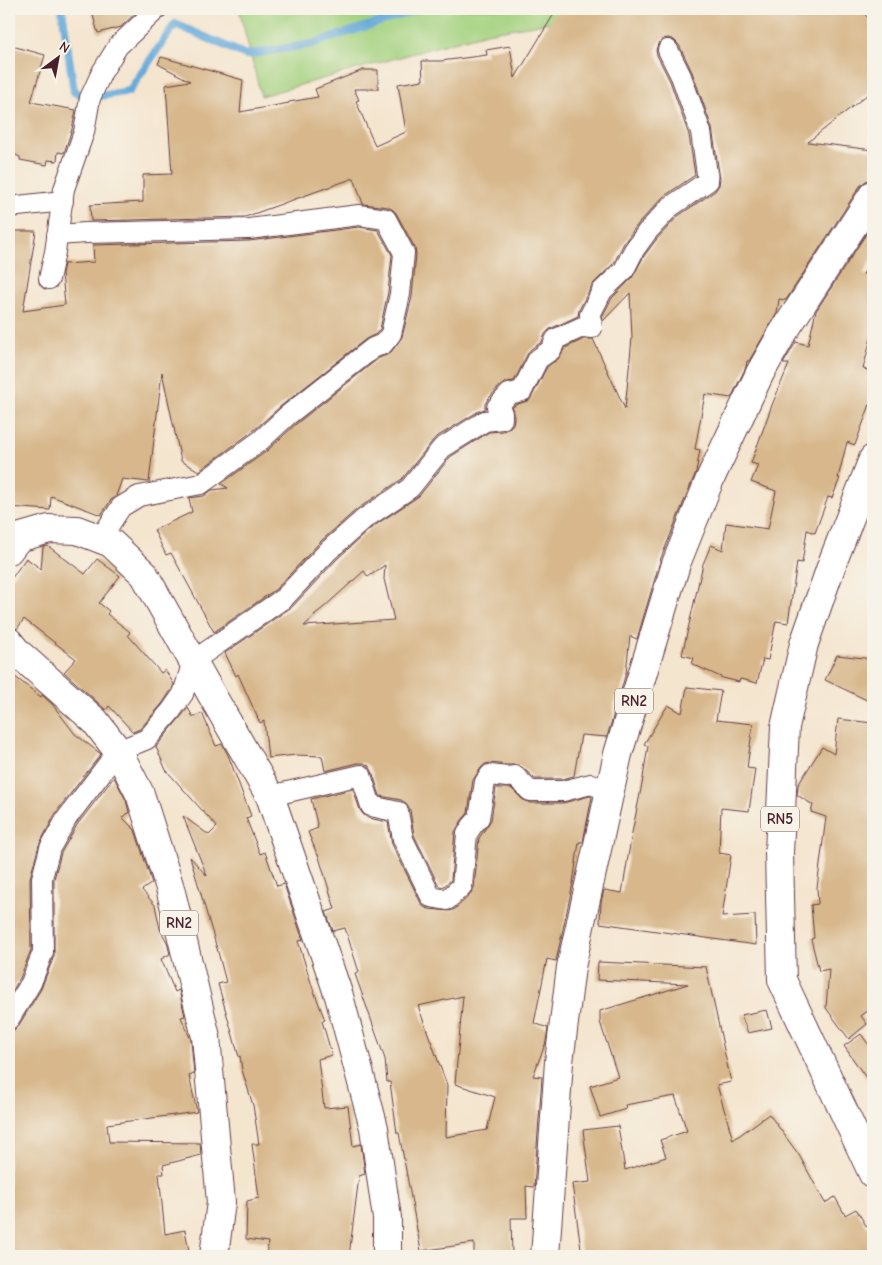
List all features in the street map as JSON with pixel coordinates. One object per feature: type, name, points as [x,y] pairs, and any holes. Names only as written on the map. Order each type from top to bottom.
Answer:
[{"type":"highway","name":"RN2","points":[[545,1256],[559,1062],[571,967],[618,754],[676,564],[710,479],[760,373],[781,336],[873,195]]},
{"type":"highway","name":"RN5","points":[[873,459],[833,561],[804,644],[785,727],[778,853],[782,980],[873,1174]]},
{"type":"highway","points":[[9,550],[18,538],[48,529],[77,530],[111,543],[144,574],[270,796],[339,996],[374,1128],[387,1218],[387,1256]]},
{"type":"highway","name":"RN2","points":[[9,642],[18,654],[95,721],[118,751],[140,794],[170,888],[206,1037],[221,1202],[214,1256]]},
{"type":"street","points":[[49,279],[64,189],[84,132],[90,98],[102,72],[118,46],[157,9]]},
{"type":"street","points":[[9,1019],[30,983],[43,952],[42,878],[50,848],[66,818],[118,751],[147,739],[172,711],[183,694],[194,661],[284,598],[329,550],[364,519],[410,488],[442,448],[485,421],[502,419],[502,413],[497,407],[509,394],[522,392],[538,359],[551,350],[556,339],[582,327],[592,328],[590,315],[602,291],[624,270],[634,250],[647,232],[670,208],[708,181],[701,132],[681,76],[668,50]]},
{"type":"street","points":[[9,207],[63,201]]},
{"type":"street","points":[[57,235],[249,230],[359,215],[386,219],[404,253],[400,294],[395,319],[391,334],[383,344],[373,348],[288,415],[261,440],[201,484],[139,496],[121,507],[100,539]]},
{"type":"street","points":[[270,796],[361,775],[371,806],[398,812],[403,839],[431,897],[447,900],[462,886],[467,834],[479,818],[485,782],[490,775],[515,776],[530,791],[563,791],[590,784],[610,791]]},
{"type":"green space","points":[[239,9],[564,9],[557,21],[486,33],[261,96]]},
{"type":"building","points":[[106,9],[140,9],[121,27],[98,33],[92,12]]},
{"type":"building","points":[[557,9],[861,9],[873,25],[873,90],[808,142],[873,150],[873,179],[866,181],[860,186],[786,300],[779,299],[777,313],[749,361],[747,361],[731,398],[705,394],[695,449],[700,450],[696,472],[661,558],[637,639],[630,636],[626,673],[619,697],[615,696],[613,717],[607,737],[581,735],[574,776],[562,779],[535,779],[518,765],[485,764],[473,780],[468,813],[455,832],[451,880],[443,887],[439,886],[414,835],[410,810],[407,804],[401,800],[380,796],[369,766],[364,763],[358,763],[325,771],[322,756],[296,755],[268,758],[264,721],[260,723],[238,674],[236,676],[225,653],[293,606],[337,559],[371,528],[419,496],[450,457],[489,432],[503,431],[509,428],[513,424],[514,419],[512,408],[515,405],[530,400],[547,367],[558,359],[565,348],[584,339],[593,339],[625,409],[632,338],[630,293],[603,321],[602,317],[612,298],[632,278],[644,256],[656,240],[678,216],[715,191],[720,179],[712,128],[692,72],[679,45],[674,40],[663,39],[658,44],[656,50],[670,81],[689,135],[695,175],[663,197],[638,224],[624,243],[614,263],[592,285],[579,310],[578,316],[550,329],[545,334],[542,342],[528,353],[514,381],[506,382],[500,386],[488,399],[485,409],[435,438],[402,479],[356,510],[320,542],[276,589],[214,632],[171,553],[166,555],[154,530],[192,512],[189,498],[204,496],[212,490],[228,488],[221,484],[268,450],[296,424],[379,358],[392,351],[402,337],[412,297],[415,248],[393,210],[388,207],[363,204],[354,178],[245,217],[91,221],[90,205],[143,202],[143,175],[172,174],[166,85],[190,81],[158,64],[161,57],[243,80],[240,112],[318,97],[315,89],[363,70],[378,70],[378,89],[354,89],[359,100],[356,101],[375,146],[406,132],[398,84],[423,80],[422,61],[441,61],[487,55],[486,50],[510,46],[515,78]],"holes":[[[385,565],[384,579],[394,620],[304,626],[364,571],[368,577]]]},
{"type":"building","points":[[12,46],[45,55],[31,102],[76,110],[64,153],[58,152],[57,161],[48,160],[47,165],[20,160],[20,157],[9,152],[9,58]]},
{"type":"building","points":[[359,227],[378,230],[392,255],[388,292],[380,329],[376,334],[366,339],[281,406],[253,431],[199,471],[181,461],[162,372],[149,482],[122,479],[116,496],[101,515],[51,496],[50,510],[9,507],[9,231],[36,231],[23,311],[65,305],[62,273],[64,264],[94,262],[93,245],[249,241]]},
{"type":"building","points":[[868,231],[873,235],[873,257],[863,274],[873,277],[873,330],[863,369],[873,371],[873,396],[855,445],[847,442],[838,478],[840,478],[832,498],[828,497],[815,533],[807,530],[802,563],[797,562],[788,623],[776,621],[768,660],[763,659],[757,683],[740,679],[739,682],[723,678],[692,664],[694,658],[682,655],[703,564],[711,545],[723,550],[726,523],[768,529],[776,491],[751,482],[758,465],[751,463],[789,364],[783,364],[796,342],[808,345],[816,311]]},
{"type":"building","points":[[48,546],[85,574],[97,559],[120,576],[99,603],[109,611],[107,614],[130,632],[128,635],[161,673],[165,670],[174,684],[162,704],[140,729],[133,732],[109,706],[106,710],[64,672],[76,659],[24,619],[17,629],[9,627],[9,582],[26,558],[41,569],[43,547]]},
{"type":"building","points":[[837,655],[873,659],[873,703],[825,680]]},
{"type":"building","points":[[9,672],[41,697],[42,695],[52,704],[75,734],[101,754],[57,811],[39,845],[30,878],[31,950],[20,978],[9,997]]},
{"type":"building","points":[[687,687],[721,691],[716,720],[753,724],[747,768],[755,769],[749,811],[721,808],[719,853],[731,855],[722,917],[755,915],[756,945],[600,923],[601,902],[604,890],[622,893],[648,746],[644,744],[668,705],[682,713]]},
{"type":"building","points":[[188,708],[193,717],[202,713],[216,746],[222,744],[228,755],[251,816],[246,818],[260,854],[265,852],[277,886],[284,884],[303,940],[298,941],[325,1020],[322,1021],[332,1055],[318,1059],[324,1108],[348,1106],[353,1146],[361,1144],[365,1174],[359,1176],[349,1256],[266,1256],[268,1242],[246,1239],[247,1201],[259,1198],[252,1144],[259,1144],[253,1105],[218,984],[226,982],[190,857],[207,876],[183,816],[209,835],[217,827],[166,770],[156,747]]},
{"type":"building","points":[[838,719],[873,723],[870,757],[873,757],[873,1007],[861,1016],[867,1024],[849,1039],[826,1008],[829,969],[819,971],[811,939],[814,938],[811,905],[818,904],[817,888],[826,817],[811,812],[813,805],[797,795],[798,785],[822,747],[834,754]]},
{"type":"building","points":[[114,777],[126,800],[129,812],[123,818],[135,830],[152,883],[142,890],[155,905],[160,929],[167,942],[170,954],[161,959],[175,992],[179,990],[185,1016],[181,1017],[191,1040],[194,1074],[189,1076],[197,1112],[107,1124],[109,1142],[200,1143],[201,1155],[163,1165],[164,1174],[159,1174],[165,1234],[185,1230],[190,1256],[9,1256],[9,1031],[14,1030],[19,1025],[41,989],[54,956],[54,879],[61,853],[77,825]]},
{"type":"building","points":[[496,788],[511,788],[522,799],[530,803],[563,803],[592,797],[583,842],[579,842],[573,883],[556,961],[547,959],[534,1023],[548,1028],[546,1042],[533,1076],[542,1077],[534,1187],[526,1186],[527,1218],[511,1218],[512,1255],[474,1256],[474,1243],[421,1251],[399,1133],[397,1133],[390,1082],[387,1082],[385,1059],[355,974],[359,972],[345,928],[333,931],[326,912],[335,909],[318,854],[308,832],[318,828],[311,799],[353,789],[363,814],[368,818],[388,822],[392,844],[421,903],[429,909],[450,911],[455,909],[470,895],[474,888],[479,838],[491,820]],"holes":[[[463,996],[455,1084],[495,1097],[487,1130],[446,1137],[447,1085],[418,1006]]]},
{"type":"building","points":[[598,962],[706,967],[731,1082],[717,1085],[733,1140],[769,1114],[799,1155],[825,1203],[835,1197],[845,1215],[856,1209],[867,1227],[873,1224],[873,1256],[582,1256],[572,1184],[590,1182],[583,1130],[618,1126],[625,1170],[666,1157],[660,1140],[687,1131],[675,1096],[625,1105],[626,1109],[600,1117],[590,1086],[618,1077],[600,1022],[600,1011],[688,984],[597,980]]},
{"type":"building","points":[[767,1010],[772,1028],[748,1033],[741,1015]]},
{"type":"building","points":[[861,1034],[873,1051],[873,1088],[844,1046]]},
{"type":"waterway","points":[[62,9],[74,92],[90,98],[129,91],[175,24],[246,55],[312,44],[420,9]]}]
